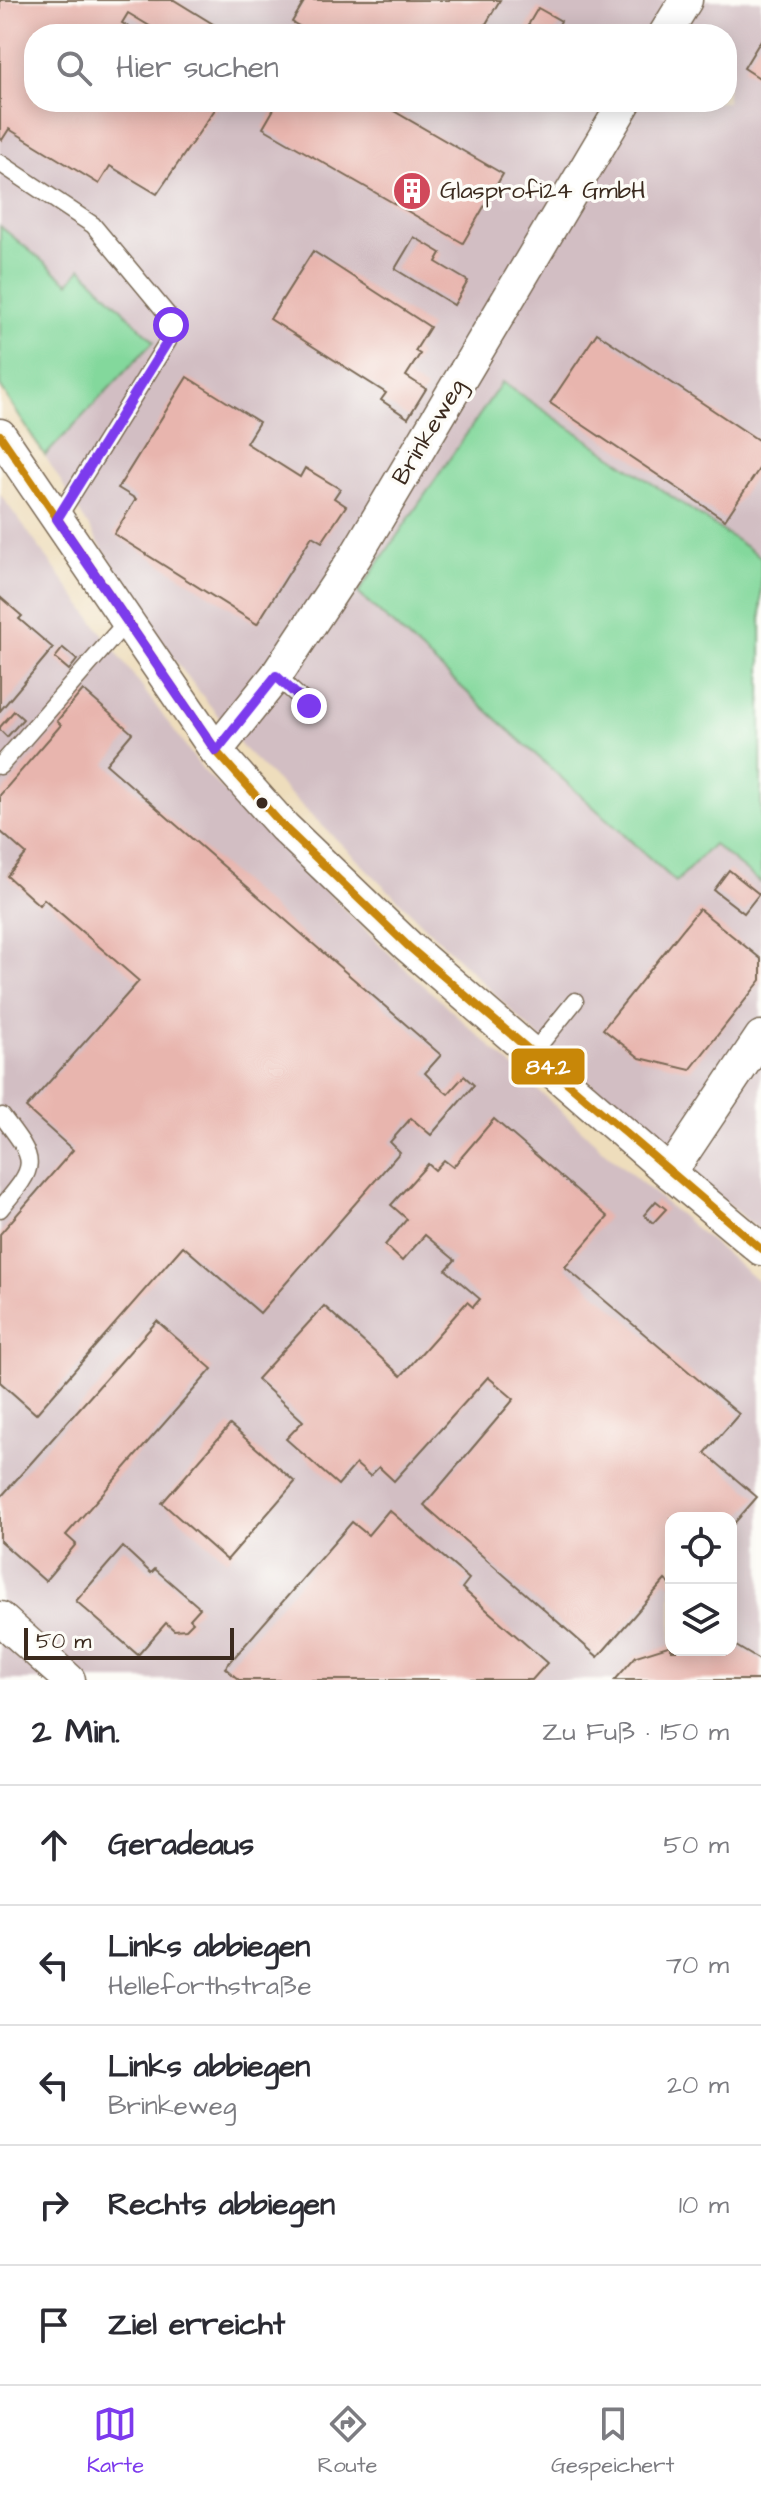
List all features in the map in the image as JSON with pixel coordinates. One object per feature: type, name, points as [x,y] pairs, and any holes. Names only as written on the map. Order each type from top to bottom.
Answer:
[{"type":"street","points":[[671,24],[686,0]]},
{"type":"street","name":"Brinkeweg","points":[[216,751],[276,676],[355,557],[619,112]]},
{"type":"street","points":[[0,435],[216,751],[284,827],[408,946],[761,1249]]},
{"type":"street","points":[[670,1173],[761,1037]]},
{"type":"street","points":[[0,1618],[69,1680]]},
{"type":"lane","points":[[0,163],[93,225],[167,314],[171,325],[168,341],[57,519]]},
{"type":"lane","points":[[0,766],[127,621]]},
{"type":"lane","points":[[276,676],[309,706]]},
{"type":"lane","points":[[532,1054],[575,1001]]},
{"type":"lane","points":[[0,1209],[26,1178],[30,1164],[25,1147],[2,1116]]},
{"type":"shaded area","points":[[0,0],[761,0],[761,557],[503,382],[675,881],[713,844],[761,883],[761,1232],[530,1029],[242,747],[157,637],[45,456],[154,340],[82,269],[69,283],[0,225]]},
{"type":"shaded area","points":[[0,494],[203,770],[396,960],[609,1155],[761,1284],[761,1680],[0,1680]]},
{"type":"green space","points":[[0,226],[69,283],[81,268],[154,341],[45,456],[0,386]]},
{"type":"green space","points":[[502,382],[761,557],[761,883],[713,844],[676,882],[358,593]]},
{"type":"building","points":[[0,0],[174,0],[213,24],[146,24],[128,13],[124,24],[24,24],[24,112],[213,112],[157,194],[110,166],[99,184],[9,129],[2,140]]},
{"type":"building","points":[[305,0],[500,0],[486,24],[292,22]]},
{"type":"building","points":[[538,8],[561,21],[559,24],[529,24]]},
{"type":"building","points":[[761,40],[761,79],[744,68]]},
{"type":"building","name":"Glasprofi24 GmbH","points":[[272,112],[395,112],[503,174],[463,243],[263,128]]},
{"type":"building","points":[[414,237],[441,253],[436,262],[468,281],[454,305],[395,269]]},
{"type":"building","points":[[313,251],[430,327],[415,351],[420,354],[406,376],[426,389],[408,418],[381,400],[386,393],[270,319]]},
{"type":"building","points":[[597,333],[761,442],[761,466],[725,520],[550,403]]},
{"type":"building","points":[[187,377],[259,422],[246,443],[300,477],[305,468],[340,489],[334,498],[346,506],[322,542],[312,536],[257,624],[114,534],[136,499],[118,488]]},
{"type":"building","points":[[0,597],[22,616],[19,619],[53,648],[0,711]]},
{"type":"building","points":[[63,648],[77,660],[69,670],[55,658]]},
{"type":"building","points":[[83,690],[132,733],[106,764],[441,1055],[425,1073],[438,1086],[448,1094],[464,1076],[474,1085],[431,1135],[411,1118],[390,1142],[400,1152],[260,1313],[183,1246],[36,1414],[0,1382],[0,1234],[73,1150],[26,1108],[139,981],[44,899],[39,905],[7,876],[26,854],[0,831],[0,795],[61,725],[57,721]]},
{"type":"building","points":[[14,711],[23,719],[7,737],[0,727]]},
{"type":"building","points":[[729,870],[759,894],[744,913],[714,890]]},
{"type":"building","points":[[699,909],[761,959],[761,980],[690,1070],[640,1058],[603,1029]]},
{"type":"building","points":[[494,1119],[608,1217],[565,1267],[739,1414],[705,1453],[757,1497],[737,1520],[737,1512],[665,1512],[665,1580],[598,1657],[424,1505],[514,1399],[488,1377],[394,1481],[379,1467],[370,1476],[356,1464],[338,1485],[286,1439],[303,1421],[257,1379],[324,1306],[401,1376],[467,1302],[473,1307],[480,1299],[446,1270],[455,1260],[425,1235],[402,1261],[385,1245],[407,1219],[391,1205],[428,1164],[435,1170],[444,1160],[453,1167]]},
{"type":"building","points":[[656,1201],[666,1209],[653,1223],[644,1215]]},
{"type":"building","points":[[157,1321],[212,1369],[66,1535],[76,1544],[45,1581],[0,1541],[0,1498]]},
{"type":"building","points":[[230,1425],[295,1482],[227,1560],[162,1503]]},
{"type":"building","points":[[389,1510],[469,1579],[462,1588],[547,1663],[532,1680],[239,1680],[225,1668],[352,1522],[368,1535]]},
{"type":"building","points":[[123,1547],[151,1573],[155,1569],[200,1608],[186,1629],[174,1630],[166,1623],[138,1655],[76,1601]]},
{"type":"building","points":[[665,1647],[665,1656],[737,1656],[737,1647],[761,1661],[761,1680],[615,1680],[636,1656]]},
{"type":"transit line","name":"84.2","points":[[0,435],[216,751],[284,827],[408,946],[761,1249]]},
{"type":"place","name":"Glasprofi24 GmbH","points":[[412,191]]},
{"type":"route","points":[[171,325],[168,341],[57,519],[216,751],[276,676],[309,706]]}]
